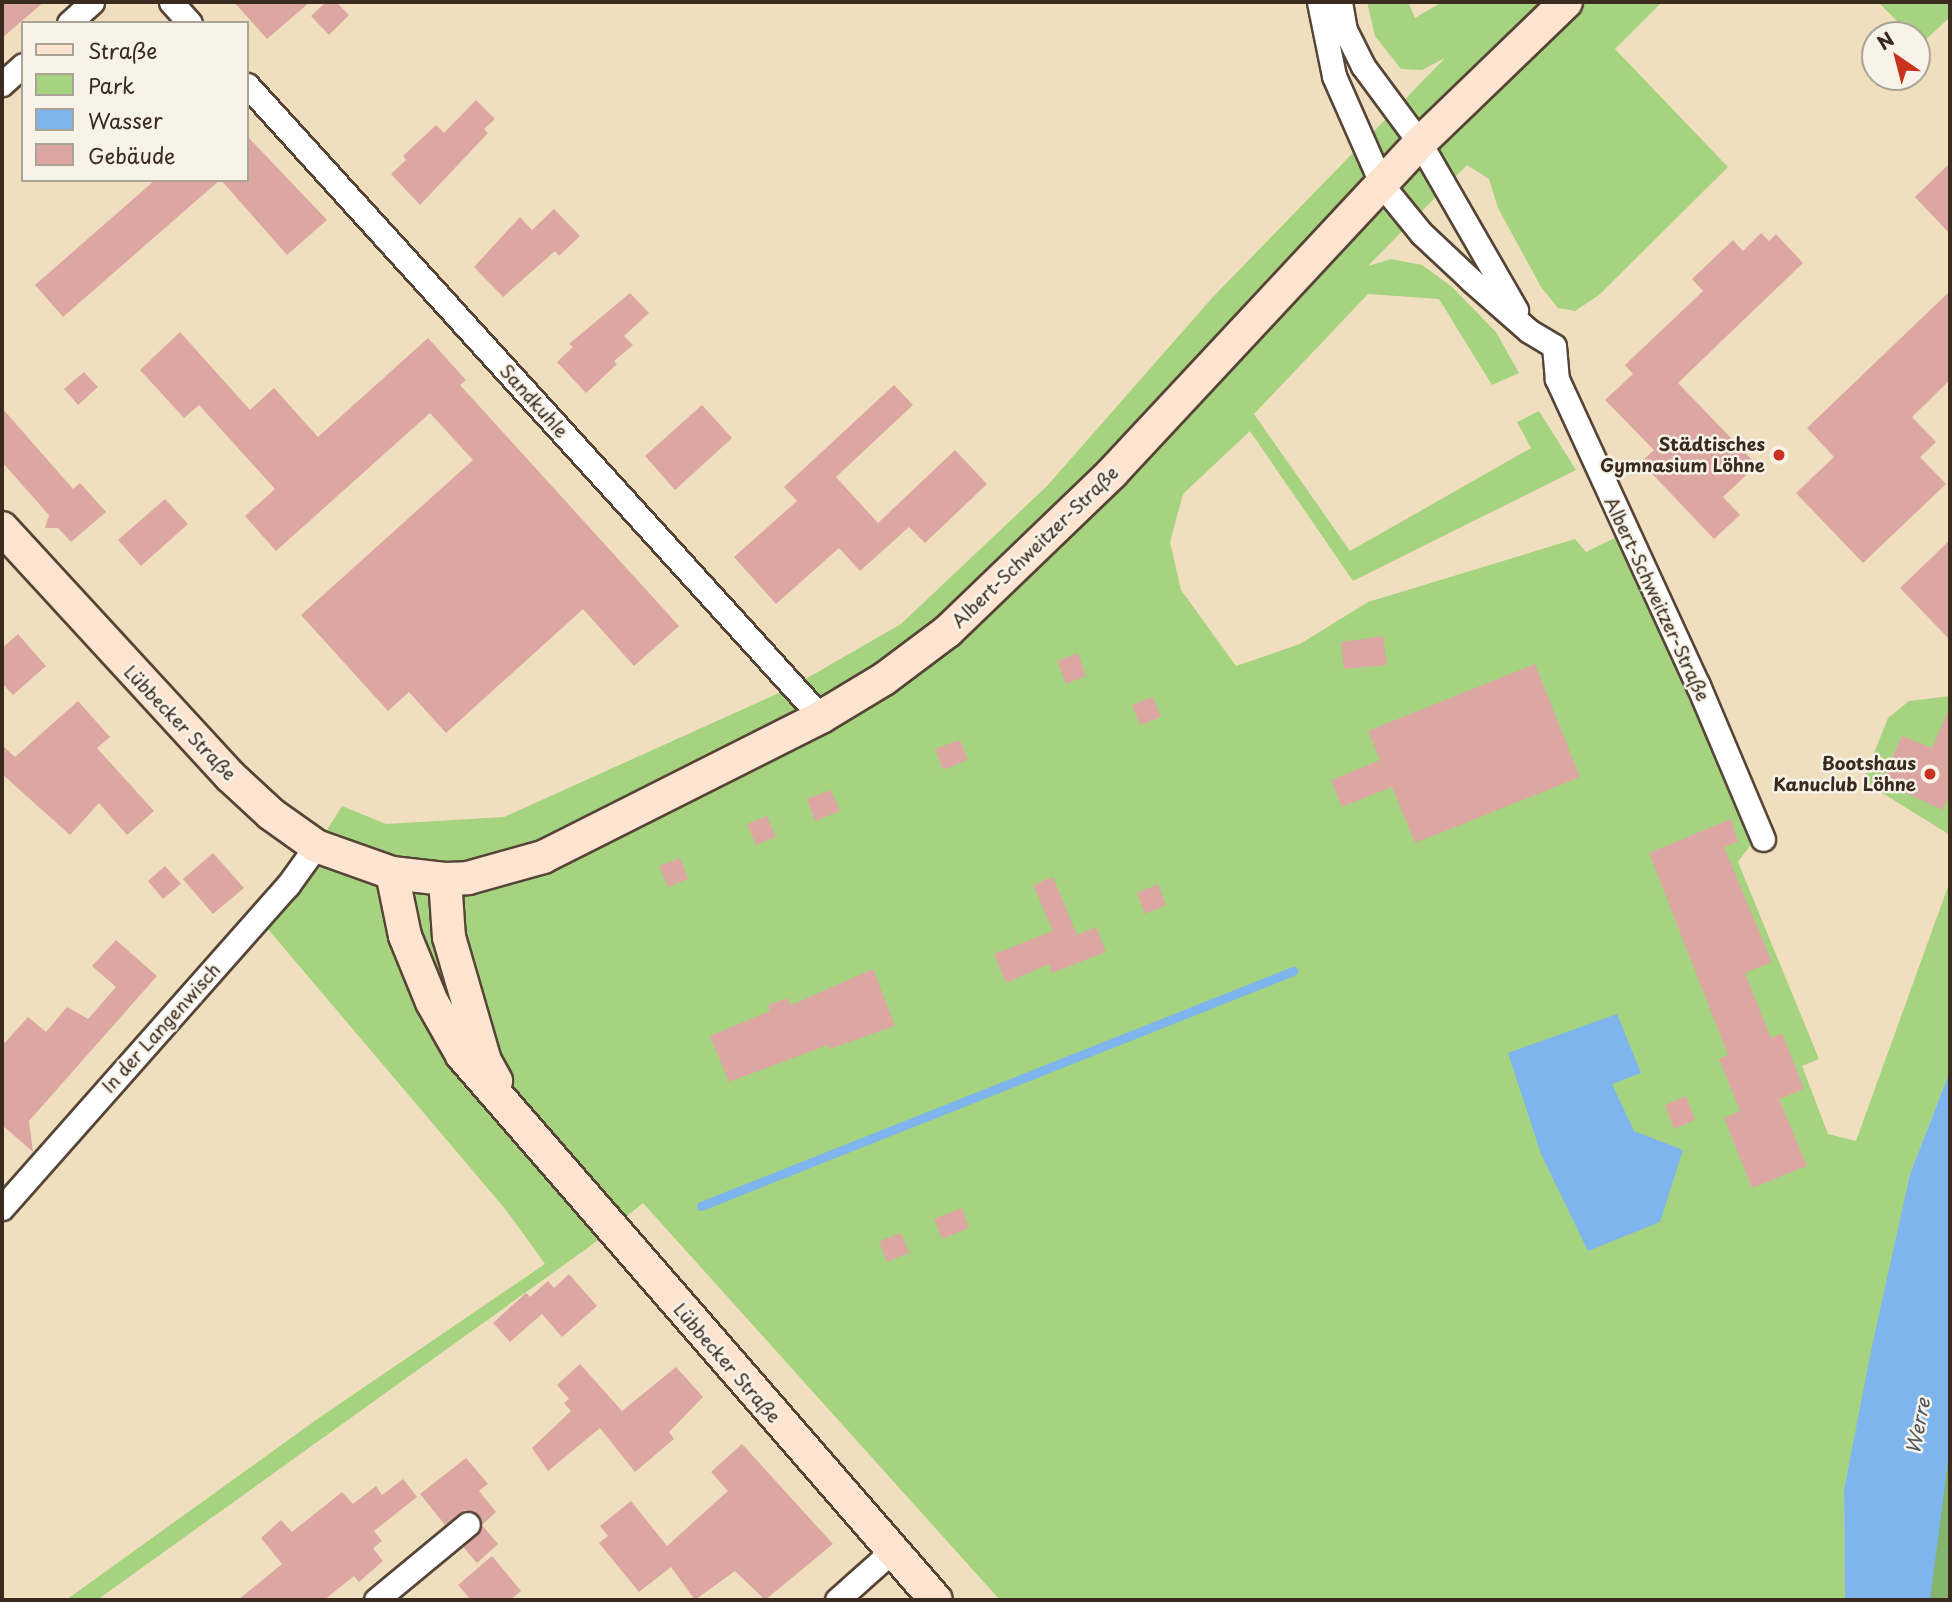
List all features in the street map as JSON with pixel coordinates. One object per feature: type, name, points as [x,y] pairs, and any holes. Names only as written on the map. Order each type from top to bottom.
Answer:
[{"type":"main road","name":"Albert-Schweitzer-Straße","points":[[543,857],[821,718],[948,631],[1014,572],[1420,144],[1566,2]]},
{"type":"main road","name":"Lübbecker Straße","points":[[2,528],[230,776],[271,814],[316,846],[392,873],[445,879],[468,878],[543,857]]},
{"type":"main road","name":"Lübbecker Straße","points":[[392,873],[405,936],[432,1002],[462,1055],[520,1125],[936,1600]]},
{"type":"main road","name":"Lübbecker Straße","points":[[445,879],[449,937],[485,1061],[520,1125]]},
{"type":"street","points":[[71,21],[92,2]]},
{"type":"street","points":[[171,2],[188,21]]},
{"type":"street","name":"Albert-Schweitzer-Straße","points":[[1319,2],[1334,76],[1381,185],[1422,233],[1529,331],[1554,346],[1557,379],[1698,685],[1763,839]]},
{"type":"street","name":"Albert-Schweitzer-Straße","points":[[1340,2],[1345,30],[1363,66],[1420,144],[1529,331]]},
{"type":"street","points":[[2,84],[21,67]]},
{"type":"street","name":"Sandkuhle","points":[[248,86],[821,718]]},
{"type":"street","name":"In der Langenwisch","points":[[2,1208],[288,885],[316,846]]},
{"type":"street","points":[[376,1600],[468,1524]]},
{"type":"street","points":[[837,1600],[892,1551]]},
{"type":"green space","points":[[1367,2],[1408,2],[1415,18],[1442,2],[1662,2],[1615,49],[1728,167],[1599,295],[1575,311],[1558,308],[1541,287],[1498,208],[1489,179],[1467,165],[1368,266],[1391,259],[1422,265],[1451,286],[1496,332],[1519,373],[1492,385],[1439,299],[1368,294],[1254,414],[1350,551],[1531,448],[1517,422],[1539,411],[1576,470],[1353,581],[1250,431],[1183,494],[1170,542],[1181,590],[1236,666],[1300,644],[1368,602],[1575,539],[1586,552],[1639,526],[1756,815],[1741,820],[1752,843],[1738,862],[1819,1059],[1802,1066],[1828,1134],[1856,1141],[1950,881],[1950,1071],[1910,1174],[1844,1490],[1845,1600],[1000,1600],[643,1203],[589,1247],[97,1600],[66,1600],[316,1420],[545,1264],[506,1210],[262,922],[288,893],[342,806],[386,824],[504,817],[790,688],[901,624],[1047,486],[1212,298],[1445,58],[1422,70],[1401,69],[1375,36]]},
{"type":"green space","points":[[1878,2],[1950,2],[1950,17],[1931,35],[1931,21],[1897,21]]},
{"type":"green space","points":[[1950,696],[1950,835],[1863,781],[1888,718],[1909,701]]},
{"type":"green space","points":[[1950,1446],[1950,1600],[1930,1600],[1929,1580]]},
{"type":"water","points":[[1617,1014],[1641,1073],[1612,1084],[1634,1131],[1683,1150],[1660,1222],[1588,1251],[1541,1154],[1508,1053]]},
{"type":"water","name":"Werre","points":[[1950,1071],[1950,1446],[1930,1600],[1845,1600],[1844,1490],[1871,1351],[1910,1174]]},
{"type":"building","points":[[2,2],[44,2],[21,21],[2,38]]},
{"type":"building","points":[[234,2],[310,2],[267,39]]},
{"type":"building","points":[[326,2],[336,2],[349,15],[329,35],[311,16]]},
{"type":"building","points":[[476,100],[495,119],[484,129],[488,133],[420,205],[391,174],[406,160],[403,156],[436,125],[444,133]]},
{"type":"building","points":[[248,137],[327,220],[287,255],[223,182],[248,182]]},
{"type":"building","points":[[1950,163],[1950,234],[1915,197]]},
{"type":"building","points":[[153,182],[218,182],[63,317],[35,285]]},
{"type":"building","points":[[554,209],[580,236],[559,256],[555,251],[503,297],[474,267],[520,217],[532,230]]},
{"type":"building","name":"Städtisches Gymnasium Löhne","points":[[1761,233],[1769,241],[1776,234],[1803,263],[1678,383],[1757,465],[1723,497],[1740,515],[1714,539],[1641,462],[1654,450],[1605,400],[1633,374],[1625,365],[1703,291],[1692,279],[1733,240],[1743,251]]},
{"type":"building","points":[[1950,291],[1950,380],[1912,417],[1936,442],[1920,457],[1946,484],[1863,563],[1796,493],[1834,457],[1807,428]]},
{"type":"building","points":[[630,293],[649,313],[624,336],[633,345],[614,361],[617,364],[586,393],[557,362],[573,347],[569,344]]},
{"type":"building","points":[[180,332],[250,410],[274,388],[318,437],[428,338],[466,380],[460,385],[679,626],[634,666],[583,609],[446,733],[409,692],[388,711],[301,615],[473,460],[430,413],[276,551],[245,516],[275,489],[199,405],[184,418],[140,370]]},
{"type":"building","points":[[84,372],[98,387],[78,405],[64,389]]},
{"type":"building","points":[[894,385],[913,405],[836,477],[878,523],[955,450],[987,484],[925,543],[909,527],[860,571],[839,548],[776,604],[734,557],[797,501],[784,487]]},
{"type":"building","points":[[702,405],[732,438],[675,490],[645,456]]},
{"type":"building","points":[[2,408],[73,489],[80,483],[106,512],[71,542],[58,528],[45,528],[49,515],[2,462]]},
{"type":"building","points":[[165,499],[188,524],[141,566],[118,540]]},
{"type":"building","points":[[1950,540],[1950,640],[1900,588]]},
{"type":"building","points":[[18,634],[46,666],[13,695],[2,683],[2,648]]},
{"type":"building","points":[[1383,636],[1387,665],[1344,669],[1341,642]]},
{"type":"building","points":[[1078,653],[1086,676],[1066,684],[1057,661]]},
{"type":"building","points":[[1535,664],[1580,777],[1415,843],[1392,787],[1342,807],[1331,780],[1380,760],[1368,731]]},
{"type":"building","points":[[1153,697],[1161,717],[1140,725],[1132,705]]},
{"type":"building","points":[[78,701],[110,737],[97,748],[154,811],[127,835],[99,803],[70,835],[2,774],[2,745],[15,757]]},
{"type":"building","points":[[1950,707],[1950,793],[1943,810],[1881,782],[1902,736],[1932,748]]},
{"type":"building","points":[[960,740],[968,760],[943,770],[935,749]]},
{"type":"building","points":[[831,790],[840,811],[815,821],[807,799]]},
{"type":"building","points":[[767,816],[776,837],[756,845],[747,824]]},
{"type":"building","points":[[1731,819],[1738,842],[1724,847],[1772,962],[1745,973],[1771,1038],[1782,1033],[1804,1089],[1779,1099],[1807,1166],[1752,1188],[1724,1118],[1740,1111],[1719,1059],[1728,1055],[1649,853]]},
{"type":"building","points":[[213,853],[244,888],[213,914],[183,879]]},
{"type":"building","points":[[680,858],[688,879],[668,887],[659,866]]},
{"type":"building","points":[[165,866],[181,884],[163,899],[148,881]]},
{"type":"building","points":[[1053,877],[1077,935],[1096,927],[1106,952],[1052,973],[1049,964],[1006,983],[994,954],[1053,931],[1033,885]]},
{"type":"building","points":[[1158,884],[1166,905],[1145,914],[1137,893]]},
{"type":"building","points":[[116,940],[157,976],[29,1121],[33,1152],[2,1125],[2,1046],[28,1017],[46,1032],[67,1007],[88,1019],[116,987],[92,966]]},
{"type":"building","points":[[873,969],[895,1026],[829,1049],[828,1045],[729,1082],[710,1036],[770,1011],[768,1005],[788,998],[791,1005]]},
{"type":"building","points":[[1686,1096],[1695,1120],[1674,1129],[1665,1105]]},
{"type":"building","points":[[962,1208],[969,1228],[942,1239],[934,1219]]},
{"type":"building","points":[[901,1233],[909,1253],[887,1262],[879,1241]]},
{"type":"building","points":[[569,1274],[597,1306],[562,1337],[542,1314],[510,1342],[493,1323],[526,1293],[530,1297],[548,1281],[554,1288]]},
{"type":"building","points":[[580,1364],[622,1411],[676,1367],[703,1397],[669,1432],[674,1439],[635,1472],[600,1428],[548,1471],[532,1448],[571,1411],[564,1403],[569,1399],[557,1385]]},
{"type":"building","points":[[742,1444],[833,1544],[765,1600],[735,1571],[695,1600],[671,1567],[639,1592],[599,1543],[608,1536],[600,1526],[631,1501],[667,1546],[728,1491],[711,1472]]},
{"type":"building","points":[[466,1458],[488,1484],[479,1491],[496,1512],[482,1525],[478,1515],[465,1510],[445,1525],[420,1494]]},
{"type":"building","points":[[403,1479],[417,1497],[374,1531],[382,1541],[373,1548],[383,1561],[359,1582],[354,1576],[324,1600],[238,1600],[282,1564],[261,1538],[281,1520],[292,1532],[342,1492],[353,1504],[376,1486],[382,1495]]},
{"type":"building","points":[[482,1525],[498,1544],[477,1563],[463,1547]]},
{"type":"building","points":[[492,1556],[521,1591],[510,1600],[471,1600],[458,1585]]},
{"type":"waterway","points":[[701,1206],[1293,971]]},
{"type":"place","name":"Städtisches Gymnasium Löhne","points":[[1779,455]]},
{"type":"place","name":"Bootshaus Kanuclub Löhne","points":[[1930,774]]}]
